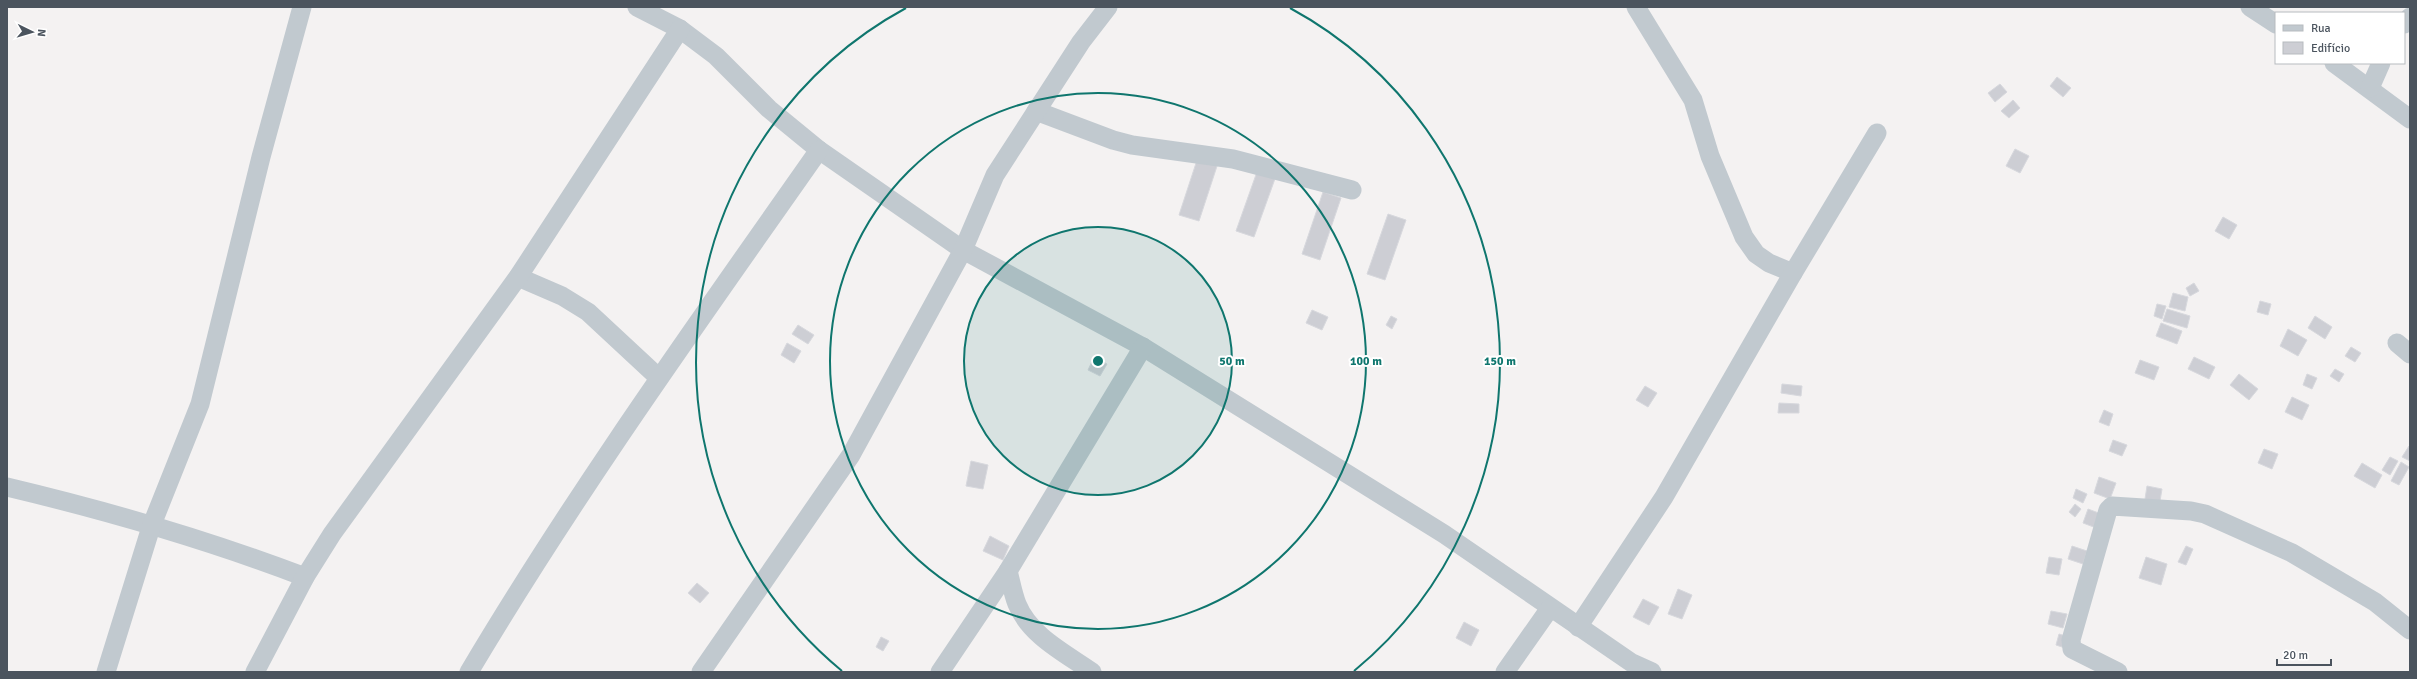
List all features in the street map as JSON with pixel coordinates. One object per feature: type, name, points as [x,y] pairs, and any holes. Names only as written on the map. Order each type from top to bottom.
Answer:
[{"type":"street","points":[[106,672],[151,527],[202,397],[261,157],[302,7]]},
{"type":"street","points":[[637,7],[680,30],[716,56],[769,109],[819,150],[963,250],[1143,347],[1444,534],[1632,664],[1652,672]]},
{"type":"street","points":[[701,672],[852,455],[963,250],[995,175],[1081,42],[1108,7]]},
{"type":"street","points":[[1636,7],[1693,100],[1710,156],[1744,237],[1756,254],[1769,263],[1793,273]]},
{"type":"street","points":[[2250,7],[2275,23]]},
{"type":"street","points":[[255,672],[305,577],[332,534],[518,276],[680,30]]},
{"type":"street","points":[[2335,64],[2410,118]]},
{"type":"street","points":[[2370,88],[2381,64]]},
{"type":"street","points":[[1036,111],[1113,140],[1132,145],[1233,159],[1352,190]]},
{"type":"street","points":[[1578,627],[1664,497],[1793,273],[1877,133]]},
{"type":"street","points":[[469,672],[503,614],[659,378],[819,150]]},
{"type":"street","points":[[518,276],[562,296],[588,312],[659,378]]},
{"type":"street","points":[[940,672],[1008,571],[1143,347]]},
{"type":"street","points":[[7,487],[89,507],[151,527],[248,555],[305,577]]},
{"type":"street","points":[[2118,672],[2080,655],[2072,649],[2071,640],[2108,510],[2112,506],[2191,511],[2205,514],[2292,553],[2375,602],[2410,630]]},
{"type":"street","points":[[1008,571],[1017,604],[1026,622],[1040,636],[1092,672]]},
{"type":"street","points":[[1505,672],[1550,608]]},
{"type":"building","points":[[2057,77],[2071,88],[2063,97],[2050,86]]},
{"type":"building","points":[[2000,84],[2007,92],[1995,102],[1988,93]]},
{"type":"building","points":[[2013,100],[2020,108],[2009,118],[2001,111]]},
{"type":"building","points":[[2015,149],[2029,156],[2020,173],[2006,166]]},
{"type":"building","points":[[1199,154],[1219,160],[1199,221],[1179,215]]},
{"type":"building","points":[[1258,169],[1276,176],[1254,237],[1236,231]]},
{"type":"building","points":[[1323,192],[1341,198],[1320,260],[1302,254]]},
{"type":"building","points":[[1388,214],[1406,220],[1385,280],[1367,274]]},
{"type":"building","points":[[2223,217],[2237,225],[2229,239],[2215,231]]},
{"type":"building","points":[[2194,283],[2199,291],[2190,296],[2186,288]]},
{"type":"building","points":[[2173,293],[2188,297],[2185,311],[2169,307]]},
{"type":"building","points":[[2260,301],[2271,304],[2268,315],[2257,312]]},
{"type":"building","points":[[2157,304],[2166,306],[2162,319],[2154,316]]},
{"type":"building","points":[[2167,309],[2190,316],[2187,328],[2163,321]]},
{"type":"building","points":[[1312,310],[1328,317],[1322,330],[1306,323]]},
{"type":"building","points":[[1391,316],[1397,319],[1392,329],[1386,325]]},
{"type":"building","points":[[2315,316],[2332,327],[2325,339],[2308,328]]},
{"type":"building","points":[[2161,323],[2182,331],[2177,344],[2156,336]]},
{"type":"building","points":[[798,325],[814,335],[808,344],[792,334]]},
{"type":"building","points":[[2288,329],[2307,340],[2298,356],[2280,346]]},
{"type":"building","points":[[787,343],[801,351],[794,363],[781,355]]},
{"type":"building","points":[[2351,347],[2361,353],[2355,362],[2345,356]]},
{"type":"building","points":[[1094,357],[1107,364],[1100,376],[1088,370]]},
{"type":"building","points":[[2194,357],[2215,367],[2209,379],[2188,369]]},
{"type":"building","points":[[2140,360],[2159,367],[2154,380],[2135,373]]},
{"type":"building","points":[[2335,369],[2344,374],[2339,382],[2330,376]]},
{"type":"building","points":[[2239,374],[2258,389],[2249,400],[2230,385]]},
{"type":"building","points":[[2307,374],[2317,378],[2312,389],[2303,385]]},
{"type":"building","points":[[1782,384],[1802,386],[1801,396],[1781,393]]},
{"type":"building","points":[[1645,386],[1657,393],[1648,407],[1636,400]]},
{"type":"building","points":[[2292,397],[2309,405],[2302,420],[2285,412]]},
{"type":"building","points":[[1779,403],[1799,404],[1799,413],[1778,413]]},
{"type":"building","points":[[2104,410],[2113,414],[2109,426],[2099,422]]},
{"type":"building","points":[[2113,440],[2127,445],[2122,456],[2109,451]]},
{"type":"building","points":[[2409,446],[2410,447],[2410,461],[2402,457]]},
{"type":"building","points":[[2264,449],[2278,454],[2272,469],[2258,463]]},
{"type":"building","points":[[2390,457],[2398,461],[2390,475],[2382,470]]},
{"type":"building","points":[[971,461],[988,465],[983,489],[966,486]]},
{"type":"building","points":[[2401,462],[2409,467],[2399,485],[2391,481]]},
{"type":"building","points":[[2362,463],[2382,475],[2375,488],[2354,476]]},
{"type":"building","points":[[2099,477],[2116,483],[2110,499],[2094,493]]},
{"type":"building","points":[[2147,486],[2162,489],[2160,501],[2145,499]]},
{"type":"building","points":[[2076,489],[2087,494],[2083,503],[2073,498]]},
{"type":"building","points":[[2075,504],[2081,509],[2075,517],[2069,512]]},
{"type":"building","points":[[2088,509],[2104,515],[2099,529],[2083,523]]},
{"type":"building","points":[[990,536],[1009,546],[1003,560],[983,551]]},
{"type":"building","points":[[2072,546],[2087,551],[2083,564],[2068,559]]},
{"type":"building","points":[[2186,546],[2193,549],[2186,565],[2178,562]]},
{"type":"building","points":[[2049,557],[2062,559],[2059,575],[2046,573]]},
{"type":"building","points":[[2146,557],[2167,564],[2161,585],[2139,578]]},
{"type":"building","points":[[697,583],[709,593],[700,603],[688,593]]},
{"type":"building","points":[[1678,589],[1692,595],[1682,619],[1668,614]]},
{"type":"building","points":[[1643,599],[1659,607],[1649,625],[1633,617]]},
{"type":"building","points":[[2051,611],[2067,614],[2063,628],[2048,624]]},
{"type":"building","points":[[1464,622],[1479,630],[1471,646],[1456,638]]},
{"type":"building","points":[[2059,634],[2069,637],[2065,648],[2056,645]]},
{"type":"building","points":[[881,637],[889,641],[883,651],[876,647]]}]
